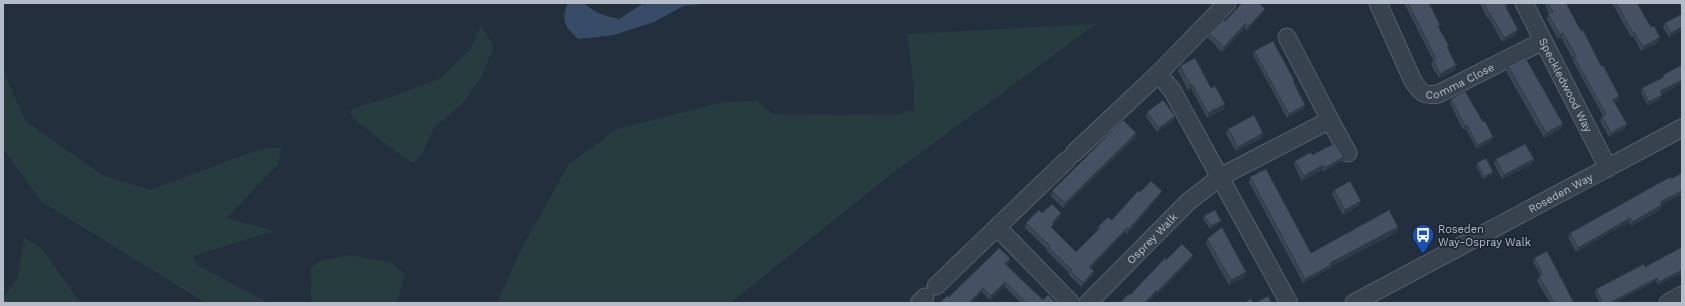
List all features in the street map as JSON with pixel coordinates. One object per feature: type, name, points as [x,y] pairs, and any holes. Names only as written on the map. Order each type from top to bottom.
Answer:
[{"type":"street","points":[[927,295],[1158,74],[1228,3]]},
{"type":"street","name":"Comma Close","points":[[1378,3],[1413,81],[1419,90],[1428,95],[1438,94],[1543,41]]},
{"type":"street","name":"Speckledwood Way","points":[[1524,3],[1608,168]]},
{"type":"street","points":[[1287,37],[1348,153]]},
{"type":"street","points":[[1158,74],[1172,90],[1288,303]]},
{"type":"street","name":"Osprey Walk","points":[[1088,303],[1188,202],[1220,177],[1330,120]]},
{"type":"street","name":"Roseden Way","points":[[1354,303],[1682,128]]},
{"type":"street","points":[[998,228],[1071,303]]},
{"type":"street","points":[[1668,303],[1682,296]]},
{"type":"green space","points":[[1096,24],[889,176],[730,303],[499,303],[500,296],[526,240],[569,164],[617,129],[724,102],[757,101],[773,114],[899,114],[914,109],[914,87],[907,34]]},
{"type":"green space","points":[[481,25],[491,42],[493,49],[483,74],[464,102],[434,128],[423,153],[413,163],[354,119],[349,111],[439,79],[471,49]]},
{"type":"green space","points":[[3,69],[25,121],[104,176],[151,190],[249,153],[267,148],[281,148],[278,164],[227,218],[274,231],[193,256],[197,265],[269,303],[206,303],[42,202],[3,149]]},
{"type":"green space","points":[[24,238],[42,249],[81,303],[3,303],[3,299],[18,277]]},
{"type":"green space","points":[[350,255],[392,263],[405,274],[397,301],[394,303],[313,303],[311,295],[311,273],[309,269],[320,261]]},
{"type":"water","points":[[568,3],[584,3],[596,12],[619,19],[644,3],[711,3],[683,6],[654,22],[614,35],[579,39],[571,32],[566,24],[565,14]]},
{"type":"building","points":[[1242,3],[1259,3],[1265,9],[1249,26],[1246,23],[1224,47],[1209,34],[1223,19],[1225,21]]},
{"type":"building","points":[[1408,3],[1429,3],[1440,25],[1438,26],[1449,46],[1447,47],[1456,65],[1440,74],[1433,60],[1436,59]]},
{"type":"building","points":[[1484,3],[1508,3],[1505,5],[1518,30],[1504,38]]},
{"type":"building","points":[[1548,3],[1566,3],[1581,31],[1583,30],[1601,66],[1603,65],[1619,96],[1613,100],[1627,124],[1611,133],[1602,116],[1606,114],[1574,57],[1576,56],[1563,33],[1560,35],[1548,14],[1553,12]]},
{"type":"building","points":[[1616,3],[1637,3],[1651,27],[1654,26],[1660,37],[1643,47],[1634,32],[1633,33]]},
{"type":"building","points":[[1682,14],[1682,27],[1671,33],[1665,23]]},
{"type":"building","points":[[1273,41],[1294,80],[1293,81],[1305,105],[1289,114],[1254,51]]},
{"type":"building","points":[[1525,57],[1563,124],[1546,133],[1508,66]]},
{"type":"building","points":[[1195,58],[1211,88],[1215,86],[1225,104],[1208,113],[1180,66]]},
{"type":"building","points":[[1682,65],[1682,80],[1660,91],[1662,95],[1649,102],[1642,88],[1664,77],[1663,75]]},
{"type":"building","points":[[1465,91],[1483,122],[1485,121],[1493,137],[1478,145],[1467,125],[1465,126],[1451,99]]},
{"type":"building","points":[[1163,100],[1175,116],[1159,128],[1147,112]]},
{"type":"building","points":[[1254,115],[1263,133],[1238,147],[1228,129]]},
{"type":"building","points":[[1123,120],[1136,133],[1065,203],[1052,191]]},
{"type":"building","points":[[1335,143],[1344,157],[1325,168],[1323,165],[1304,176],[1295,161],[1311,152],[1312,155]]},
{"type":"building","points":[[1525,144],[1534,159],[1504,175],[1496,159]]},
{"type":"building","points":[[1486,158],[1493,172],[1484,177],[1477,163]]},
{"type":"building","points":[[1266,169],[1311,253],[1389,210],[1398,227],[1330,263],[1331,265],[1305,279],[1250,177]]},
{"type":"building","points":[[1682,173],[1682,191],[1660,202],[1662,205],[1632,222],[1630,218],[1578,248],[1570,233],[1670,177],[1671,179]]},
{"type":"building","points":[[1151,181],[1162,191],[1128,230],[1127,228],[1089,267],[1094,271],[1083,283],[1048,247],[1050,246],[1026,223],[1039,210],[1042,213],[1052,204],[1061,213],[1052,223],[1054,224],[1051,227],[1076,252],[1100,228],[1098,227],[1108,217],[1112,220],[1138,191],[1140,192]]},
{"type":"building","points":[[1350,181],[1361,201],[1345,210],[1334,190]]},
{"type":"building","points":[[1215,210],[1221,221],[1211,226],[1204,216]]},
{"type":"building","points":[[1222,227],[1246,272],[1231,280],[1207,239]]},
{"type":"building","points":[[1182,244],[1193,255],[1157,292],[1156,291],[1144,303],[1120,303],[1128,294],[1130,295],[1165,258],[1166,260]]},
{"type":"building","points":[[1682,247],[1682,270],[1659,282],[1657,278],[1609,303],[1603,303],[1596,289],[1644,264],[1645,267]]},
{"type":"building","points":[[999,248],[1010,258],[1005,264],[1043,300],[1048,295],[1056,303],[1026,303],[1005,282],[991,296],[983,288],[969,303],[940,303],[948,295],[949,297]]},
{"type":"building","points":[[1547,251],[1574,303],[1554,303],[1539,277],[1543,274],[1534,258]]},
{"type":"building","points":[[1268,296],[1272,303],[1255,303]]},
{"type":"building","points":[[1251,299],[1253,303],[1243,303]]},
{"type":"place","name":"Roseden Way-Ospray Walk","points":[[1423,254]]}]
